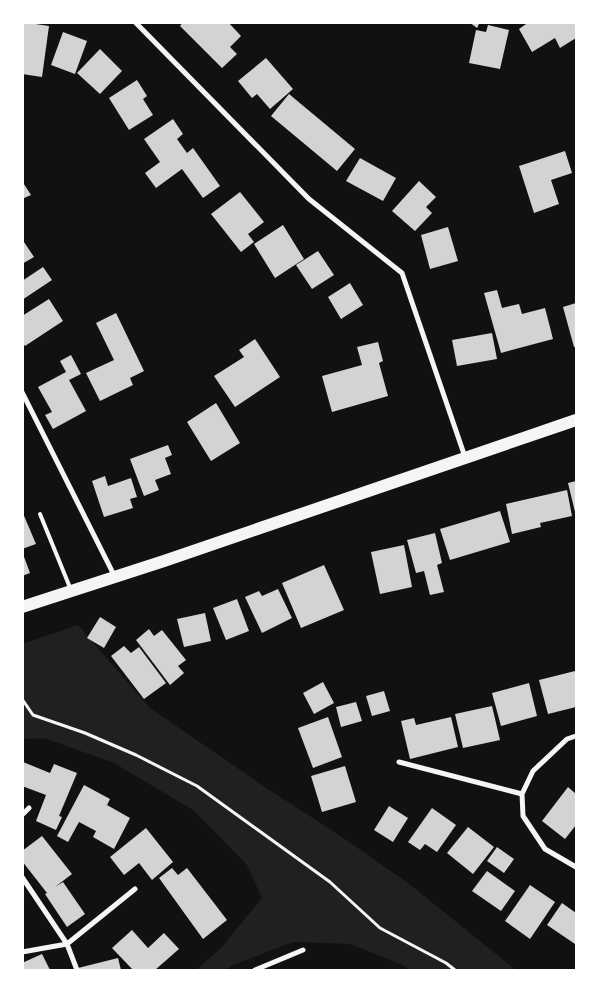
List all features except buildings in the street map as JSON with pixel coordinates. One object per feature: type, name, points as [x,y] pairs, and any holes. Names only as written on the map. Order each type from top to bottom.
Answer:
[{"type":"main road","points":[[22,607],[115,578],[576,420]]},
{"type":"street","points":[[135,22],[309,198],[402,273],[465,458]]},
{"type":"street","points":[[22,392],[115,578]]},
{"type":"street","points":[[576,736],[567,739],[533,771],[522,794],[523,816],[545,849],[576,867]]},
{"type":"street","points":[[398,762],[522,794]]},
{"type":"street","points":[[22,815],[28,808]]},
{"type":"street","points":[[22,877],[67,944],[77,970]]},
{"type":"street","points":[[22,952],[67,944],[135,889]]},
{"type":"street","points":[[255,970],[303,950]]},
{"type":"lane","points":[[40,514],[72,592]]},
{"type":"path","points":[[22,699],[33,714],[136,755],[197,786],[330,882],[380,928],[446,963],[455,970]]},
{"type":"shaded area","points":[[78,625],[150,708],[408,883],[516,970],[411,970],[350,944],[293,942],[233,965],[226,970],[196,970],[221,948],[262,898],[247,865],[193,810],[114,763],[44,738],[23,739],[22,644]]}]
